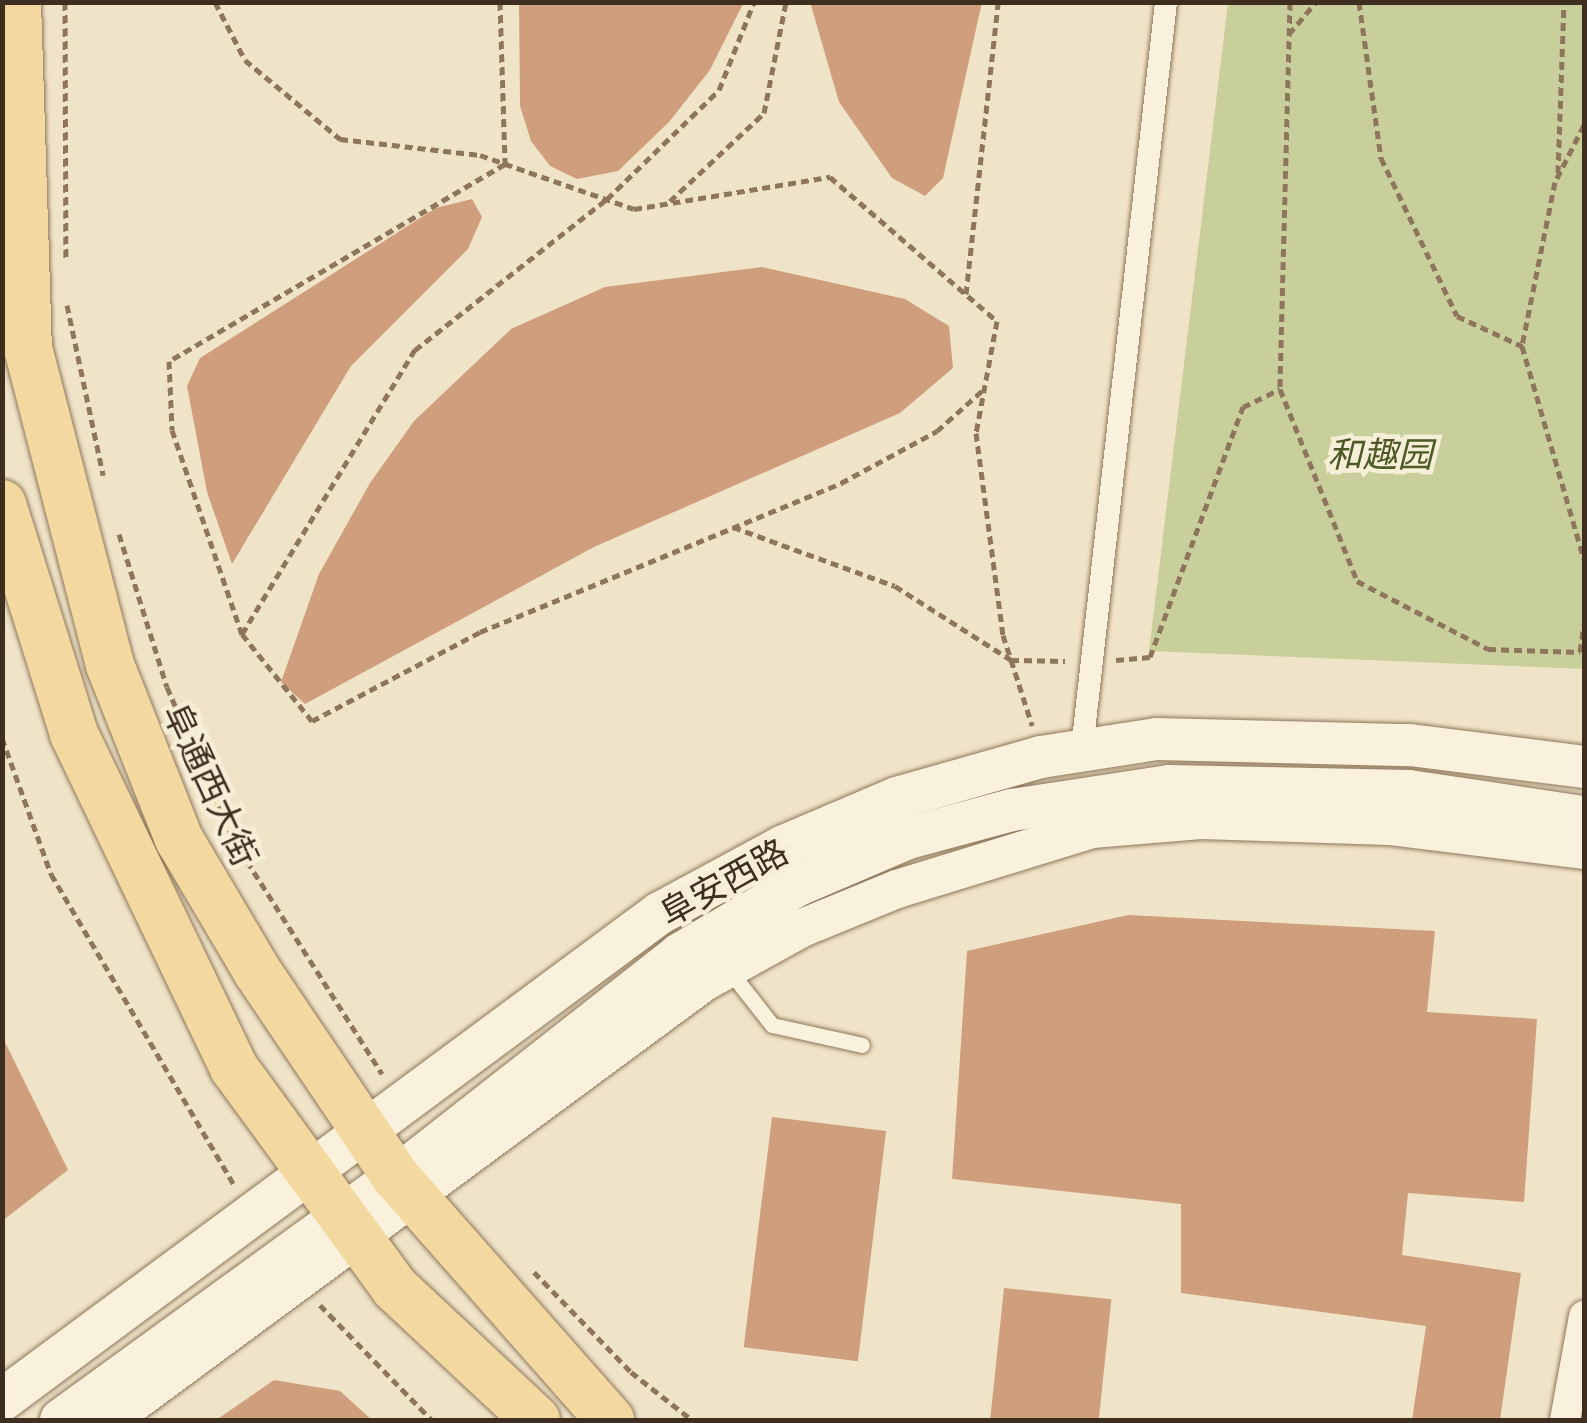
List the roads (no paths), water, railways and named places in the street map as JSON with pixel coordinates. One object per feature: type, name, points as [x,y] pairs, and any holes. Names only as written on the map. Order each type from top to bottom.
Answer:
[{"type":"main road","name":"阜通西大街","points":[[17,2],[28,348],[110,665],[180,839],[405,1188],[610,1420]]},
{"type":"main road","points":[[2,504],[74,734],[126,853],[234,1068],[308,1177],[395,1288],[536,1420]]},
{"type":"main road","name":"阜安西路","points":[[2,1400],[660,913],[897,798],[1062,753],[1257,736],[1584,767]]},
{"type":"main road","name":"阜安西路","points":[[62,1420],[350,1230],[405,1188],[680,954],[796,886],[908,838],[1012,810],[1169,786],[1409,791],[1584,817]]},
{"type":"street","points":[[1062,753],[1094,661],[1166,2]]},
{"type":"street","points":[[405,1188],[728,969],[896,889],[1092,829],[1201,820],[1389,826],[1584,850]]},
{"type":"street","points":[[110,1420],[304,1282],[350,1230]]},
{"type":"street","points":[[1565,1420],[1584,1316]]},
{"type":"lane","points":[[728,969],[772,1024],[862,1045]]},
{"type":"park label","name":"和趣园","points":[[1380,453]]}]
